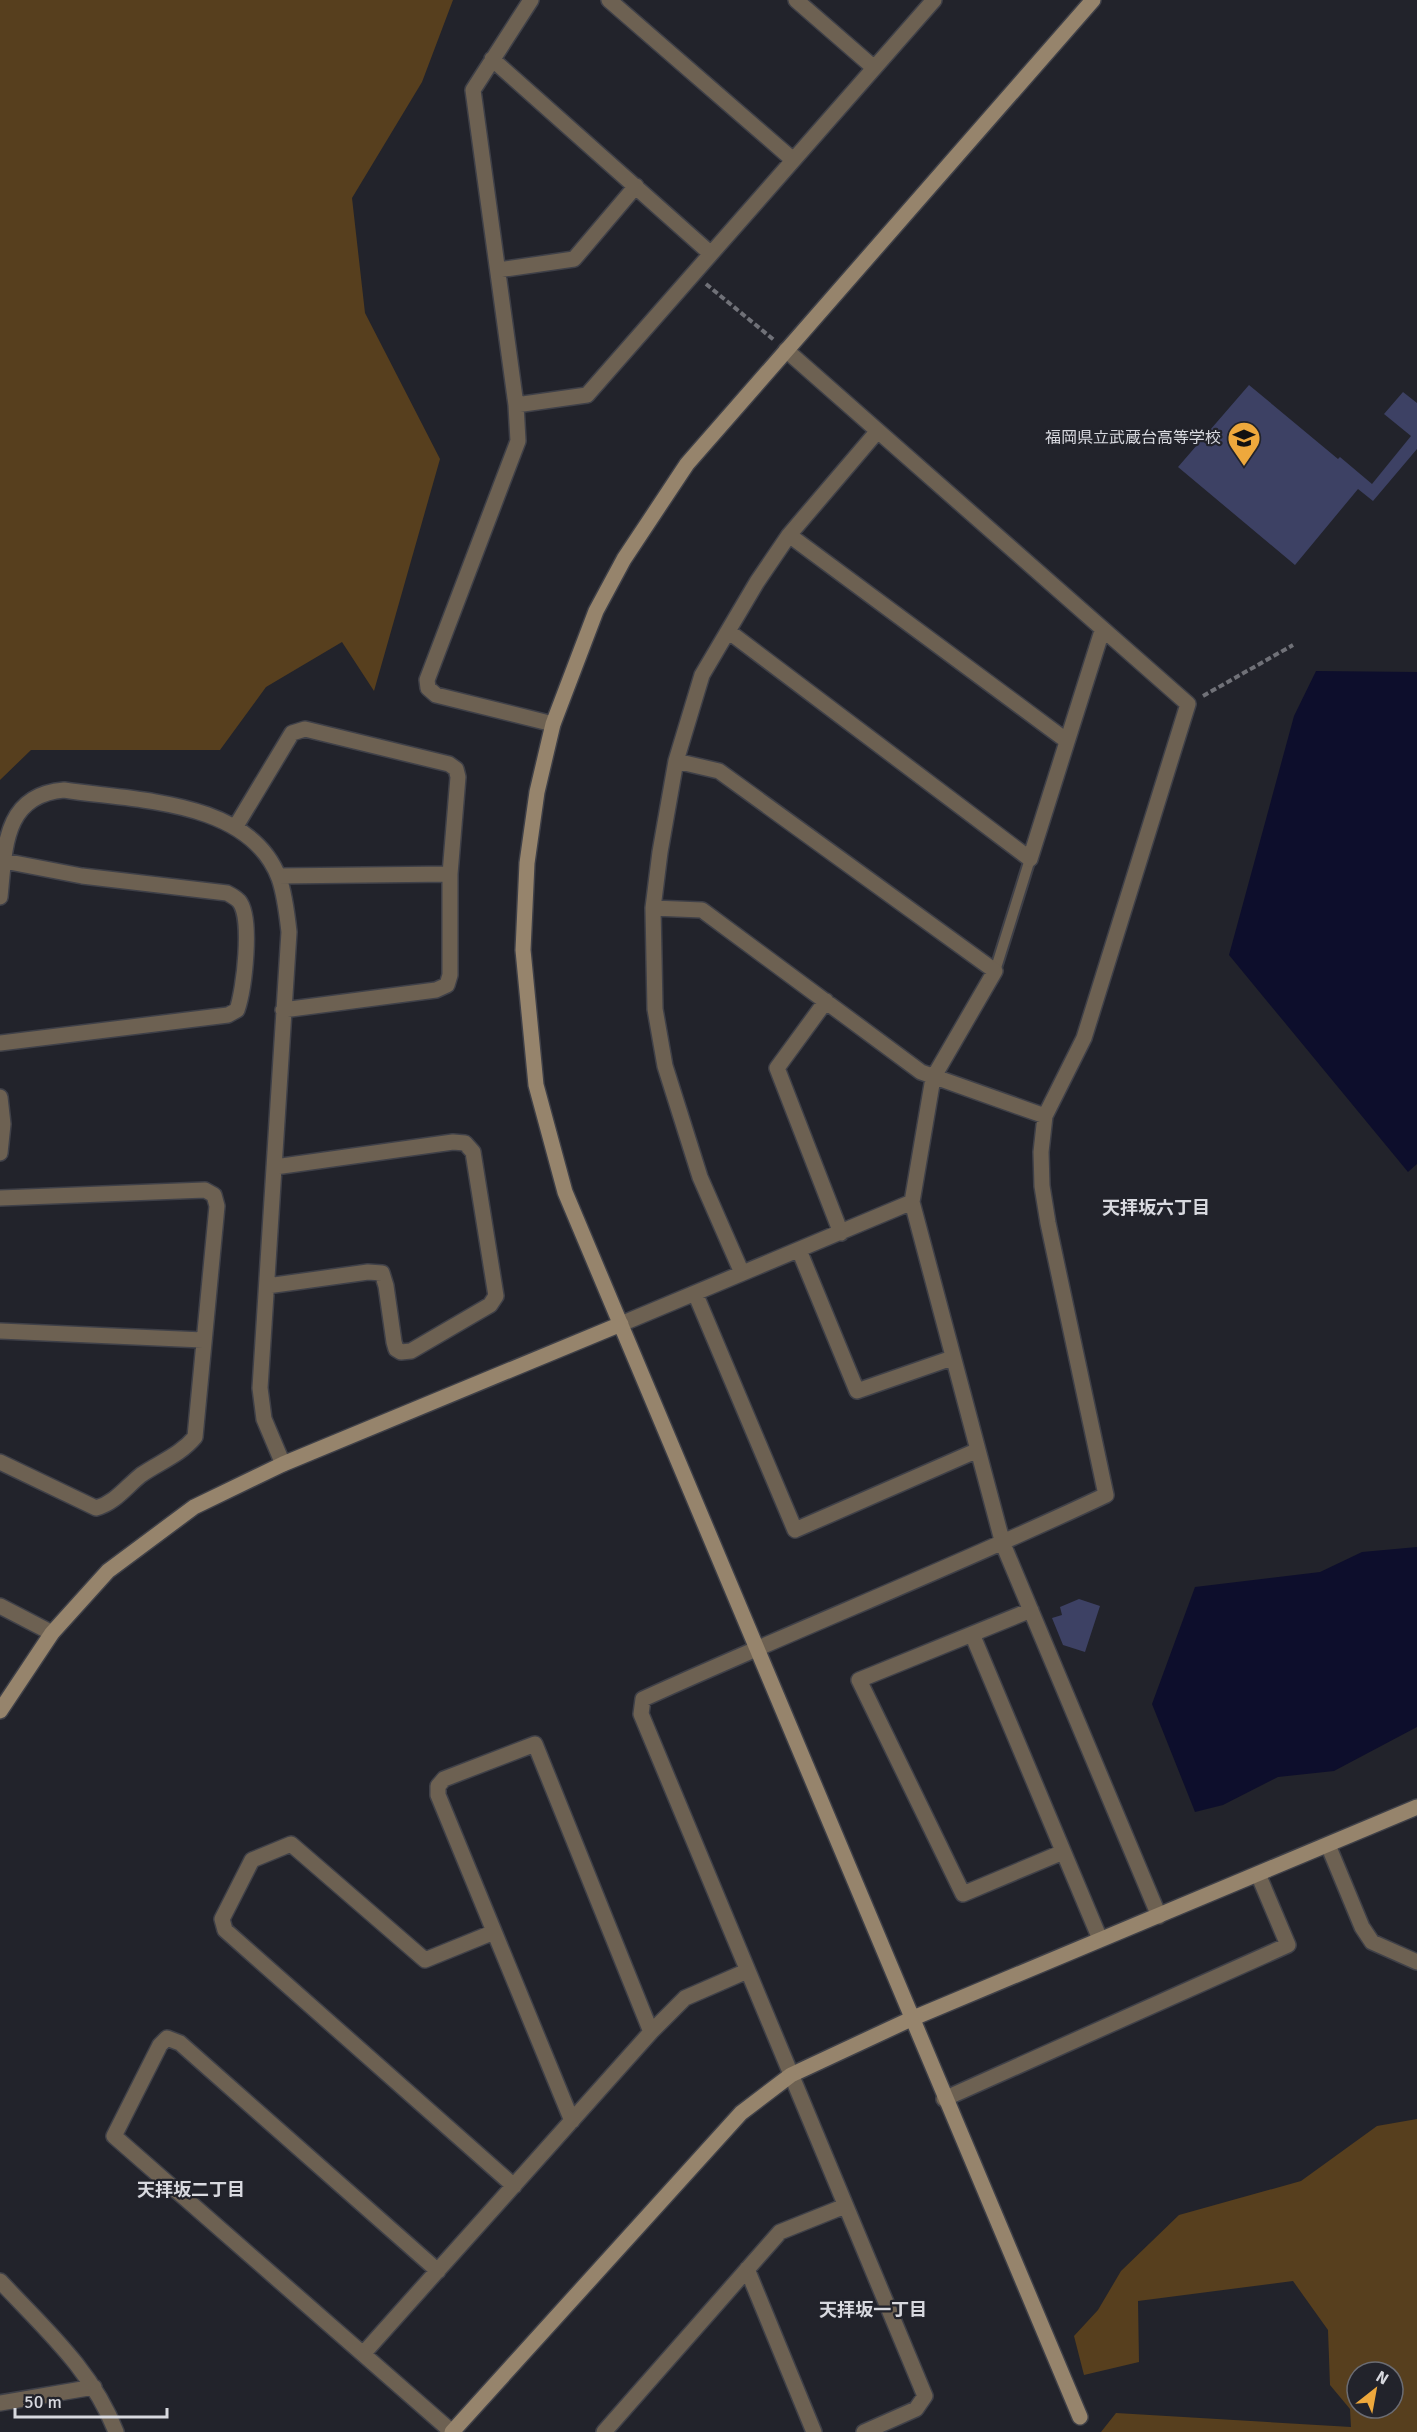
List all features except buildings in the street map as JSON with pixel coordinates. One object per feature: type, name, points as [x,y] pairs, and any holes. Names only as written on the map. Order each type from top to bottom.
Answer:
[{"type":"street","points":[[531,0],[473,90],[516,405],[518,441],[427,680],[428,688],[435,695],[553,724]]},
{"type":"street","points":[[609,0],[792,159]]},
{"type":"street","points":[[796,0],[873,67]]},
{"type":"street","points":[[516,405],[587,395],[934,0]]},
{"type":"street","points":[[1080,2417],[944,2099],[565,1192],[536,1085],[524,950],[527,863],[537,792],[553,724],[596,611],[624,559],[687,464],[1093,0]]},
{"type":"street","points":[[492,59],[710,253]]},
{"type":"street","points":[[498,270],[574,259],[636,186]]},
{"type":"street","points":[[786,350],[876,433],[1188,704],[1084,1038],[1045,1116],[1041,1152],[1042,1186],[1106,1495],[1003,1544],[756,1647],[643,1699],[641,1714],[925,2396],[916,2409],[864,2432]]},
{"type":"street","points":[[742,1273],[700,1177],[665,1066],[655,1009],[654,908],[660,852],[676,761],[702,675],[757,582],[789,535],[876,433]]},
{"type":"street","points":[[789,535],[1067,741]]},
{"type":"street","points":[[728,631],[1030,859],[1102,631]]},
{"type":"street","points":[[236,826],[292,733],[305,729],[449,765],[456,769],[458,777],[450,874],[450,975],[447,985],[436,990],[283,1010]]},
{"type":"street","points":[[676,761],[719,771],[994,971],[933,1078],[912,1202],[1003,1544],[1159,1916]]},
{"type":"street","points":[[0,897],[7,834],[17,814],[28,801],[43,792],[64,790],[202,810],[236,826],[260,848],[278,876],[286,903],[289,932],[260,1388],[264,1419],[283,1464]]},
{"type":"street","points":[[0,1043],[228,1015],[237,1010],[241,998],[246,925],[239,901],[227,893],[82,876],[4,861]]},
{"type":"street","points":[[278,876],[450,874]]},
{"type":"street","points":[[654,908],[702,910],[933,1078],[1045,1116]]},
{"type":"street","points":[[826,1001],[777,1068],[841,1233]]},
{"type":"street","points":[[0,1097],[3,1124],[0,1153]]},
{"type":"street","points":[[267,1286],[368,1272],[382,1274],[396,1349],[401,1352],[411,1350],[490,1305],[496,1296],[473,1152],[465,1143],[453,1142],[275,1167]]},
{"type":"street","points":[[0,1198],[205,1190],[214,1195],[217,1206],[195,1437],[185,1449],[141,1475],[108,1505],[96,1508],[0,1462]]},
{"type":"street","points":[[0,1712],[52,1633],[108,1571],[194,1507],[283,1464],[912,1202]]},
{"type":"street","points":[[799,1250],[857,1391],[952,1358]]},
{"type":"street","points":[[695,1293],[795,1530],[978,1450]]},
{"type":"street","points":[[0,1331],[203,1340]]},
{"type":"street","points":[[0,1606],[52,1633]]},
{"type":"street","points":[[1031,1610],[859,1680],[963,1894],[1063,1852]]},
{"type":"street","points":[[972,1634],[1100,1939]]},
{"type":"street","points":[[572,2121],[438,1795],[438,1786],[444,1779],[535,1744],[651,2032]]},
{"type":"street","points":[[438,2271],[180,2043],[167,2038],[160,2045],[114,2136],[452,2432],[741,2112],[791,2075],[911,2019],[1417,1807]]},
{"type":"street","points":[[494,1932],[425,1960],[291,1844],[252,1860],[222,1919],[225,1930],[514,2186]]},
{"type":"street","points":[[1328,1845],[1362,1927],[1372,1942],[1417,1962]]},
{"type":"street","points":[[944,2099],[1288,1945],[1258,1874]]},
{"type":"street","points":[[363,2354],[651,2032],[685,1998],[747,1971]]},
{"type":"street","points":[[604,2432],[780,2232],[845,2206]]},
{"type":"street","points":[[747,2269],[814,2432]]},
{"type":"street","points":[[0,2281],[78,2364],[94,2387],[116,2432]]},
{"type":"street","points":[[0,2403],[94,2387]]},
{"type":"lane","points":[[994,971],[1030,859]]},
{"type":"path","points":[[692,273],[786,350]]},
{"type":"path","points":[[1188,704],[1293,645]]},
{"type":"shaded area","points":[[0,0],[453,0],[422,82],[352,198],[365,313],[440,459],[374,691],[342,642],[266,687],[220,750],[31,750],[0,780]]},
{"type":"shaded area","points":[[1417,2119],[1417,2432],[1101,2432],[1116,2413],[1351,2427],[1351,2420],[1405,2420],[1405,2360],[1345,2360],[1345,2403],[1330,2385],[1328,2330],[1293,2281],[1138,2301],[1139,2362],[1084,2375],[1074,2336],[1098,2310],[1121,2271],[1179,2215],[1301,2181],[1377,2126]]},
{"type":"water","points":[[1316,671],[1417,672],[1417,1164],[1408,1172],[1229,955],[1294,716]]},
{"type":"water","points":[[1417,1547],[1417,1727],[1334,1771],[1278,1777],[1223,1805],[1195,1812],[1152,1704],[1195,1587],[1320,1572],[1362,1552]]},
{"type":"place","name":"福岡県立武蔵台高等学校","points":[[1244,467]]},
{"type":"district","name":"天拝坂六丁目","points":[[1156,1208]]},
{"type":"district","name":"天拝坂二丁目","points":[[191,2190]]},
{"type":"district","name":"天拝坂一丁目","points":[[873,2310]]}]
